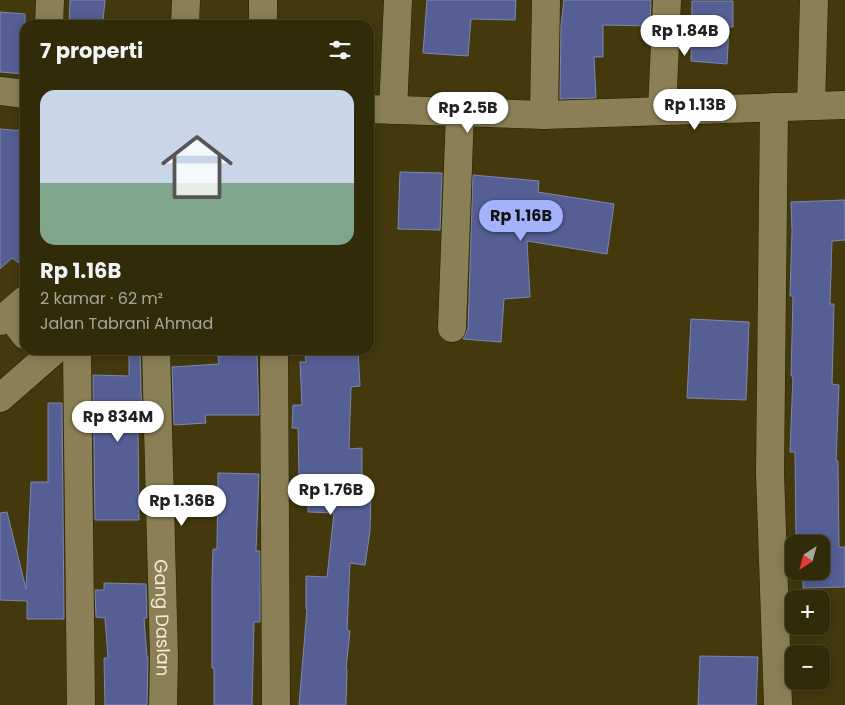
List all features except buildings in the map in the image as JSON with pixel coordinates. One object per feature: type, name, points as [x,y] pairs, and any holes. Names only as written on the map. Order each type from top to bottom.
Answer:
[{"type":"street","points":[[49,20],[50,0]]},
{"type":"street","points":[[185,20],[186,0]]},
{"type":"street","points":[[263,20],[264,0]]},
{"type":"street","points":[[398,0],[381,110],[544,115],[845,105]]},
{"type":"street","points":[[544,115],[546,0]]},
{"type":"street","points":[[662,111],[667,0]]},
{"type":"street","points":[[811,106],[814,0]]},
{"type":"street","points":[[0,91],[20,93]]},
{"type":"street","points":[[774,107],[770,473],[778,705]]},
{"type":"street","points":[[452,328],[460,113]]},
{"type":"street","points":[[11,312],[20,327]]},
{"type":"street","points":[[0,398],[43,355]]},
{"type":"street","points":[[77,355],[80,705]]},
{"type":"street","name":"Gang Daslan","points":[[156,355],[164,648],[163,705]]},
{"type":"street","points":[[274,355],[276,705]]}]
